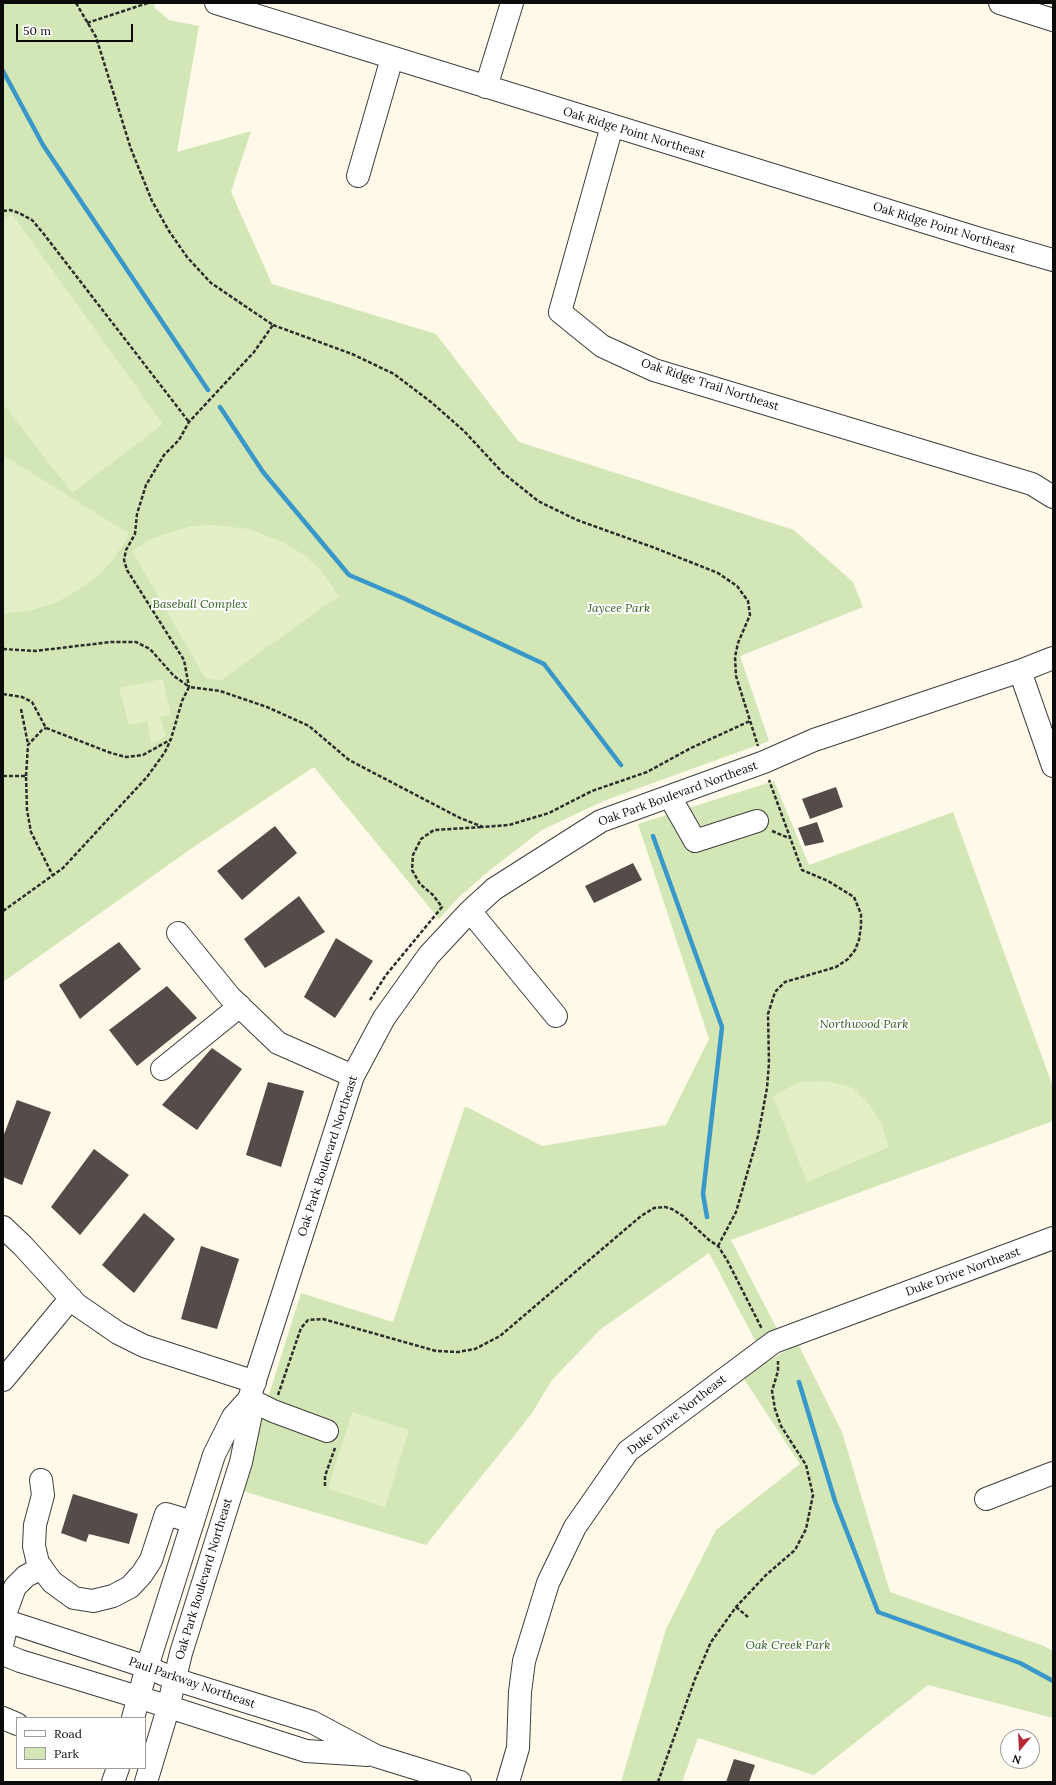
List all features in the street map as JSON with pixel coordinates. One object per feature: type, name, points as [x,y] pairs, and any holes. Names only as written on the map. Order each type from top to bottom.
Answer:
[{"type":"street","name":"Oak Ridge Point Northeast","points":[[216,3],[980,239],[1053,260]]},
{"type":"street","points":[[486,87],[512,3]]},
{"type":"street","points":[[1000,3],[1053,20]]},
{"type":"street","points":[[358,176],[392,58]]},
{"type":"street","name":"Oak Ridge Trail Northeast","points":[[612,126],[560,312],[602,346],[654,370],[1032,484],[1053,497]]},
{"type":"street","name":"Oak Park Boulevard Northeast","points":[[146,1782],[168,1707],[181,1653],[241,1462],[251,1414],[252,1391],[353,1076],[384,1018],[429,955],[470,911],[494,889],[601,821],[764,762],[814,740],[1020,671],[1053,658]]},
{"type":"street","points":[[1020,671],[1053,766]]},
{"type":"street","points":[[670,797],[695,841],[757,821]]},
{"type":"street","points":[[470,911],[556,1016]]},
{"type":"street","points":[[178,933],[230,997],[278,1043],[353,1076]]},
{"type":"street","points":[[162,1069],[240,1006]]},
{"type":"street","points":[[3,1227],[23,1246],[76,1304],[118,1333],[144,1346],[252,1391],[273,1411],[327,1431]]},
{"type":"street","name":"Duke Drive Northeast","points":[[508,1782],[518,1748],[520,1692],[524,1661],[548,1583],[575,1527],[628,1450],[780,1339],[1053,1238]]},
{"type":"street","points":[[3,1380],[71,1298]]},
{"type":"street","name":"Oak Park Boulevard Northeast","points":[[133,1717],[147,1666],[214,1455],[233,1416],[252,1391]]},
{"type":"street","points":[[986,1499],[1053,1473]]},
{"type":"street","points":[[41,1480],[43,1494],[35,1525],[34,1546],[38,1563],[52,1582],[74,1598],[93,1601],[113,1596],[130,1587],[142,1574],[151,1560],[166,1514],[193,1522]]},
{"type":"street","points":[[3,1641],[5,1632],[3,1620],[15,1587],[26,1576],[42,1568]]},
{"type":"street","name":"Paul Parkway Northeast","points":[[3,1620],[147,1666],[174,1679],[312,1722],[376,1756],[460,1782]]},
{"type":"street","name":"Paul Parkway Northeast","points":[[3,1654],[20,1661],[306,1751],[376,1756]]},
{"type":"street","points":[[3,1718],[16,1724]]},
{"type":"street","points":[[113,1782],[118,1769]]},
{"type":"path","points":[[76,3],[96,38],[131,149],[152,201],[169,231],[187,257],[211,283],[274,325],[352,354],[394,374],[431,402],[464,431],[502,472],[538,501],[577,520],[655,548],[718,573],[737,586],[748,601],[750,615],[738,642],[735,657],[736,676],[759,748]]},
{"type":"path","points":[[87,23],[148,3]]},
{"type":"path","points":[[3,212],[10,210],[19,212],[32,220],[189,422]]},
{"type":"path","points":[[3,911],[53,876],[87,842],[147,777],[165,752],[171,739],[182,700],[189,687],[184,660],[133,580],[124,560],[126,550],[135,534],[137,514],[146,485],[164,455],[179,440],[189,422],[237,372],[274,325]]},
{"type":"path","points":[[3,649],[35,651],[111,642],[136,642],[150,649],[174,676],[189,687],[220,691],[267,708],[309,726],[349,760],[460,818],[483,827]]},
{"type":"path","points":[[3,694],[22,697],[32,702],[46,728],[85,744],[126,756],[143,755],[171,739]]},
{"type":"path","points":[[21,709],[28,745],[26,776],[27,810],[31,832],[53,876]]},
{"type":"path","points":[[370,1000],[386,975],[442,907],[420,884],[412,870],[413,855],[421,839],[434,830],[509,826],[549,813],[592,791],[647,772],[691,748],[750,721]]},
{"type":"path","points":[[28,745],[42,730],[46,728]]},
{"type":"path","points":[[3,776],[26,776]]},
{"type":"path","points":[[718,1246],[736,1212],[758,1136],[769,1063],[768,1014],[774,992],[785,982],[836,967],[848,959],[855,950],[859,940],[861,926],[861,914],[854,897],[828,881],[802,870],[769,780]]},
{"type":"path","points":[[296,1339],[301,1328],[308,1320],[323,1319],[436,1350],[458,1352],[475,1349],[500,1336],[641,1216],[654,1208],[665,1207],[672,1209],[683,1216],[709,1240],[718,1246],[727,1260],[778,1358],[778,1371],[772,1391],[775,1409],[782,1426],[806,1465],[813,1495],[806,1528],[795,1550],[766,1575],[736,1607],[711,1642],[694,1678],[658,1782]]},
{"type":"path","points":[[325,1486],[325,1476],[338,1439],[335,1434],[327,1431]]},
{"type":"path","points":[[736,1607],[748,1617]]},
{"type":"green space","name":"Baseball Complex","points":[[3,3],[154,3],[155,8],[169,20],[199,26],[177,152],[251,131],[231,192],[272,284],[436,334],[519,442],[794,530],[853,582],[863,607],[740,656],[769,741],[606,800],[542,830],[490,870],[459,897],[439,919],[314,767],[195,846],[3,982]]},
{"type":"green space","points":[[12,214],[163,424],[72,493],[3,404],[3,221]]},
{"type":"green space","points":[[3,455],[128,533],[128,537],[112,561],[97,577],[75,592],[54,604],[31,610],[3,614]]},
{"type":"green space","points":[[214,525],[249,529],[283,542],[304,555],[321,570],[339,596],[220,681],[205,678],[132,551],[151,539],[168,533],[191,526]]},
{"type":"green space","points":[[163,679],[171,715],[160,717],[166,735],[152,746],[147,721],[129,725],[119,688]]},
{"type":"green space","name":"Northwood Park","points":[[774,781],[809,865],[953,812],[1053,1087],[1053,1121],[731,1240],[778,1331],[756,1342],[709,1253],[601,1329],[552,1380],[532,1413],[426,1545],[239,1490],[301,1293],[393,1322],[465,1106],[542,1146],[666,1125],[709,1039],[638,824]]},
{"type":"green space","points":[[827,1081],[853,1088],[868,1103],[881,1122],[889,1147],[807,1182],[773,1096],[799,1082]]},
{"type":"green space","name":"Oak Creek Park","points":[[798,1344],[842,1432],[890,1592],[1044,1646],[1053,1651],[1053,1718],[928,1685],[814,1775],[698,1738],[682,1782],[621,1782],[666,1629],[716,1530],[800,1464],[742,1376]]},
{"type":"green space","points":[[352,1412],[409,1430],[385,1507],[328,1489]]},
{"type":"building","points":[[836,787],[843,807],[810,819],[802,799]]},
{"type":"building","points":[[817,822],[824,842],[805,846],[798,828]]},
{"type":"building","points":[[275,826],[297,853],[242,900],[217,871]]},
{"type":"building","points":[[633,863],[642,880],[594,903],[585,886]]},
{"type":"building","points":[[299,896],[325,932],[265,968],[244,939]]},
{"type":"building","points":[[336,938],[373,961],[335,1018],[304,997]]},
{"type":"building","points":[[119,942],[141,969],[80,1019],[59,985]]},
{"type":"building","points":[[167,986],[197,1018],[137,1066],[109,1030]]},
{"type":"building","points":[[212,1048],[242,1069],[197,1130],[162,1105]]},
{"type":"building","points":[[268,1082],[304,1091],[281,1167],[246,1155]]},
{"type":"building","points":[[17,1100],[51,1112],[22,1185],[3,1177],[3,1137]]},
{"type":"building","points":[[94,1149],[129,1175],[80,1235],[51,1207]]},
{"type":"building","points":[[144,1213],[175,1239],[134,1293],[102,1265]]},
{"type":"building","points":[[201,1246],[239,1259],[217,1329],[181,1319]]},
{"type":"building","points":[[73,1494],[138,1514],[129,1544],[89,1534],[86,1542],[61,1533]]},
{"type":"building","points":[[734,1759],[755,1765],[749,1782],[726,1782]]},
{"type":"waterway","points":[[3,71],[43,145],[208,390]]},
{"type":"waterway","points":[[220,407],[263,472],[349,575],[403,598],[544,664],[621,765]]},
{"type":"waterway","points":[[653,836],[722,1027],[703,1194],[707,1217]]},
{"type":"waterway","points":[[799,1382],[835,1501],[878,1612],[1020,1663],[1053,1681]]},
{"type":"park label","name":"Jaycee Park","points":[[619,609]]}]
